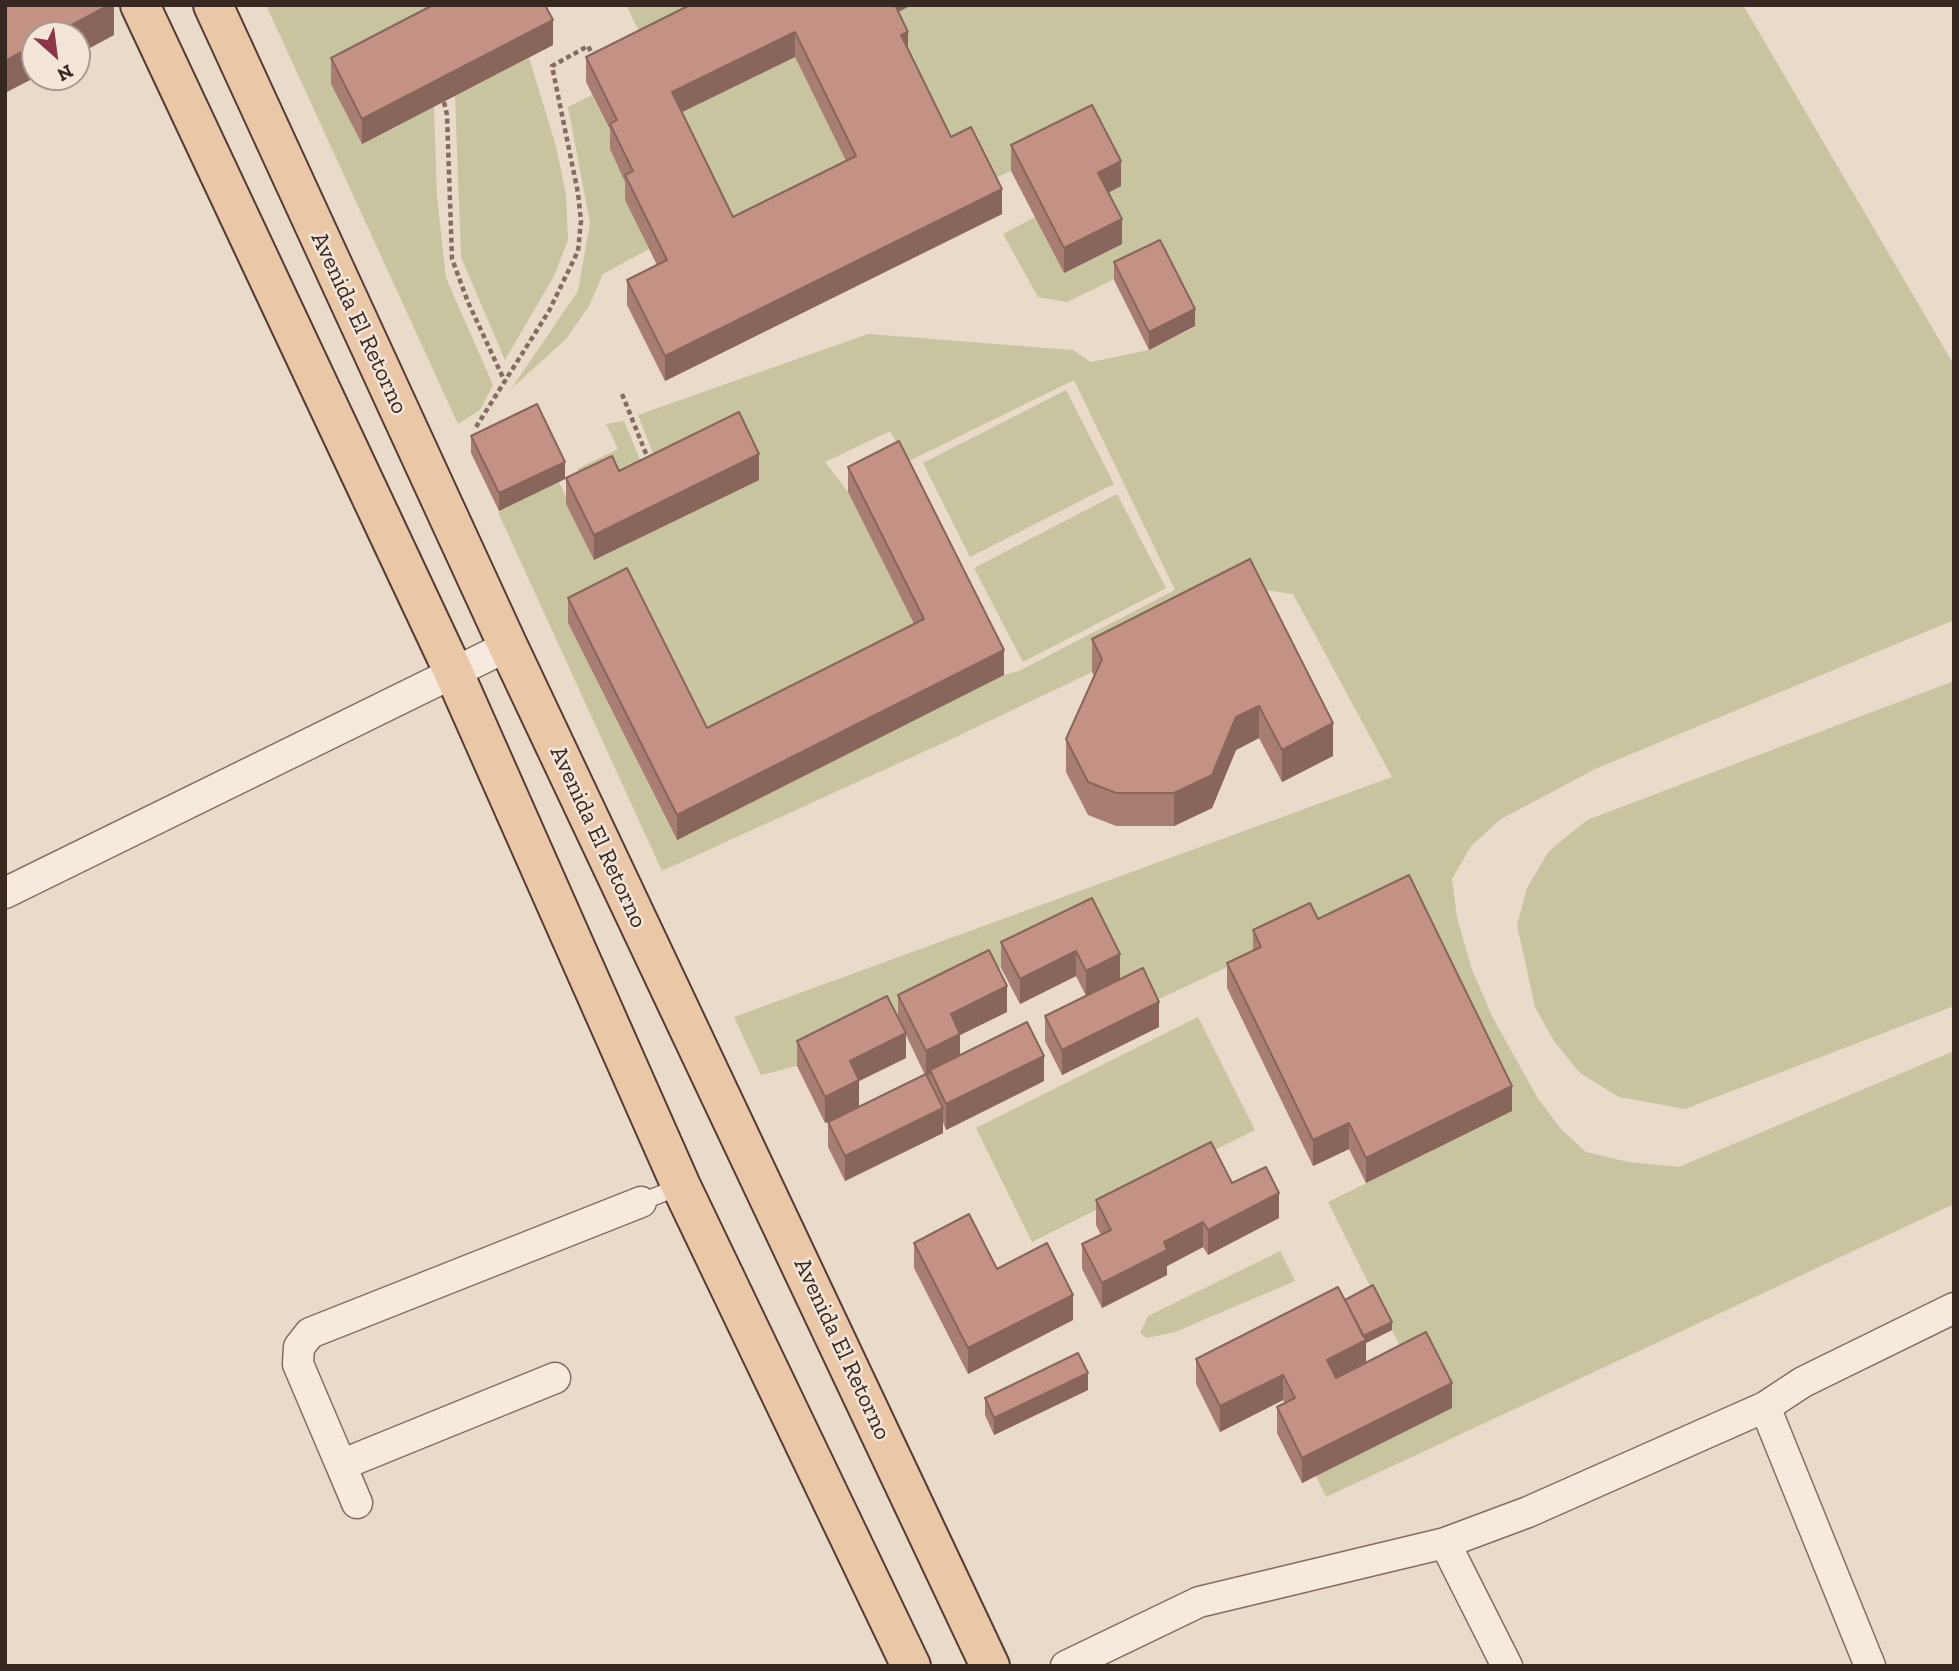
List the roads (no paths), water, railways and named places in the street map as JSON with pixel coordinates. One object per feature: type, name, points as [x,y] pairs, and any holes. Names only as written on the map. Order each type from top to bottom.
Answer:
[{"type":"main road","points":[[140,5],[453,671],[681,1186],[911,1666]]},
{"type":"main road","name":"Avenida El Retorno","points":[[213,5],[508,646],[990,1666]]},
{"type":"street","points":[[5,893],[508,646]]},
{"type":"street","points":[[357,1503],[298,1364],[299,1347],[310,1333],[641,1202]]},
{"type":"street","points":[[1066,1666],[1199,1602],[1445,1543],[1528,1512],[1765,1407],[1803,1382],[1954,1308]]},
{"type":"street","points":[[341,1465],[555,1378]]},
{"type":"street","points":[[1765,1407],[1870,1666]]},
{"type":"street","points":[[1445,1543],[1507,1666]]},
{"type":"lane","points":[[641,1202],[681,1186]]}]
